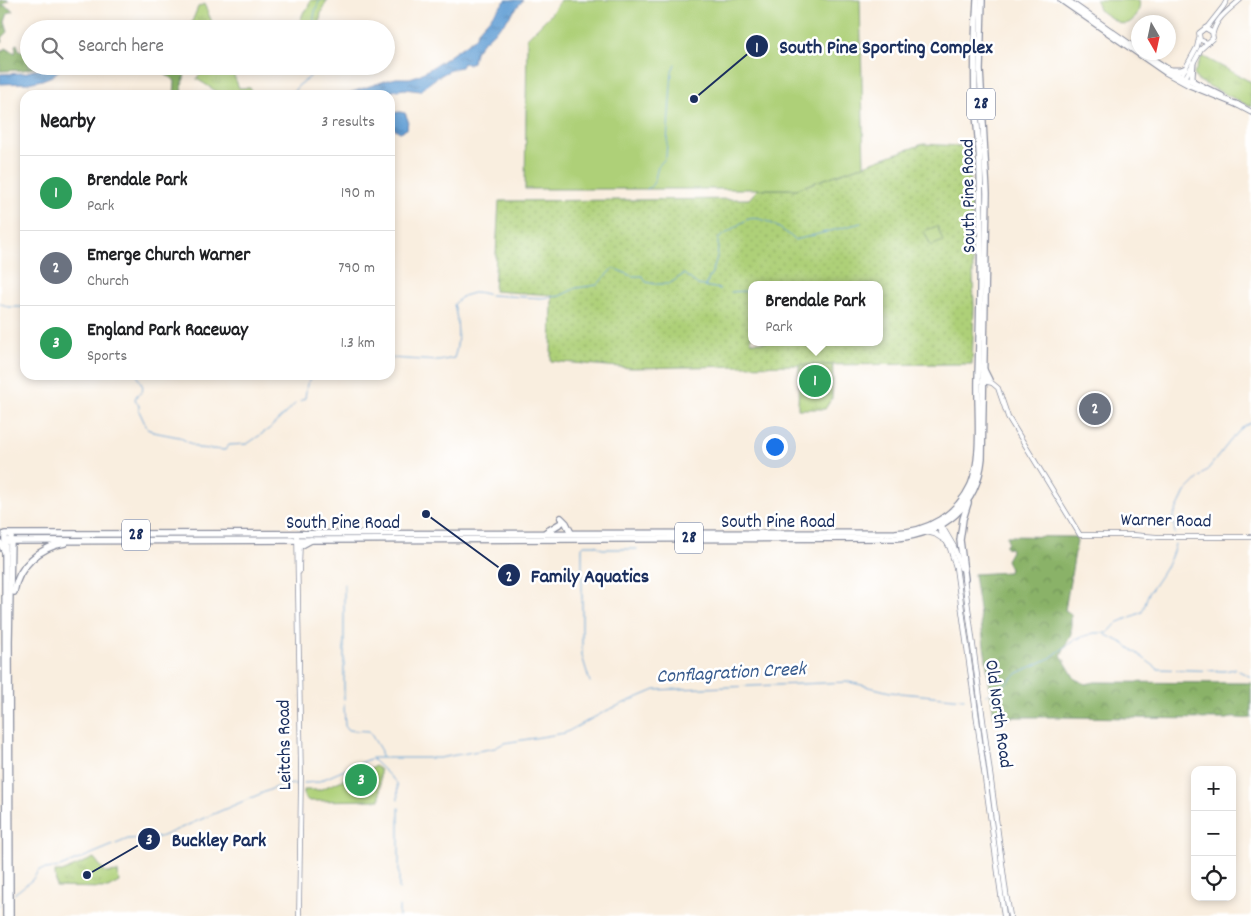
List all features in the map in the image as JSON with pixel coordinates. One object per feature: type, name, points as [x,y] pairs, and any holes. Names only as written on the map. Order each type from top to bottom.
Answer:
[{"type":"highway","name":"South Pine Road","points":[[5,538],[432,536],[897,538],[927,532],[956,514],[971,494],[978,480],[982,458],[987,181],[977,1]]},
{"type":"highway","name":"South Pine Road","points":[[432,536],[545,533],[896,533],[939,524],[961,501],[974,475],[983,381],[980,324],[981,192],[975,86],[977,1]]},
{"type":"highway","points":[[964,579],[960,532],[962,519],[971,494]]},
{"type":"highway","points":[[545,533],[561,521],[566,523],[571,533]]},
{"type":"highway","name":"South Pine Road","points":[[5,538],[71,540],[378,536]]},
{"type":"highway","points":[[5,538],[6,916]]},
{"type":"highway","name":"28","points":[[5,538],[11,601],[10,916]]},
{"type":"highway","points":[[300,546],[313,538]]},
{"type":"highway","name":"28","points":[[11,601],[18,578],[25,566],[47,548],[71,540]]},
{"type":"main road","points":[[1061,0],[1158,68],[1238,105]]},
{"type":"main road","points":[[1068,0],[1131,45]]},
{"type":"main road","points":[[1154,60],[1182,79],[1193,81],[1251,112]]},
{"type":"main road","points":[[1193,81],[1194,63]]},
{"type":"main road","points":[[1170,70],[1183,70],[1186,68]]},
{"type":"main road","name":"Old North Road","points":[[939,524],[956,567],[1004,916]]},
{"type":"main road","name":"Old North Road","points":[[939,524],[954,547],[964,579],[1010,916]]},
{"type":"main road","points":[[927,532],[935,534],[947,542]]},
{"type":"street","points":[[1182,79],[1197,47],[1200,32],[1228,0],[1233,3],[1239,1]]},
{"type":"street","points":[[1182,79],[1194,63],[1202,47],[1213,38],[1213,33],[1219,20],[1239,1]]},
{"type":"street","points":[[1205,28],[1213,33]]},
{"type":"street","points":[[1199,38],[1204,42],[1208,42]]},
{"type":"street","name":"Warner Road","points":[[983,381],[996,383],[1001,388],[1012,424],[1080,535],[1251,537]]},
{"type":"street","name":"Leitchs Road","points":[[299,536],[299,916]]},
{"type":"street","name":"Leitchs Road","points":[[298,574],[299,536]]},
{"type":"green space","points":[[0,0],[9,0],[3,5],[14,11],[8,13],[5,22],[8,32],[2,38],[3,42],[0,43]]},
{"type":"green space","points":[[311,0],[327,0],[320,20],[300,20],[304,11],[306,11]]},
{"type":"green space","points":[[560,0],[860,0],[864,165],[796,189],[525,189],[527,38],[551,14]]},
{"type":"green space","points":[[1096,0],[1139,0],[1140,4],[1136,15],[1131,15],[1131,22],[1124,24],[1112,19],[1099,10]]},
{"type":"green space","points":[[204,4],[211,20],[193,20],[198,7]]},
{"type":"green space","points":[[17,44],[20,50],[20,70],[0,71],[0,52],[6,48],[15,53],[15,45]]},
{"type":"green space","points":[[1202,56],[1251,82],[1251,107],[1197,80],[1194,74]]},
{"type":"green space","points":[[166,75],[185,75],[182,90],[174,90],[175,81]]},
{"type":"green space","points":[[234,75],[239,88],[250,88],[251,90],[214,90],[197,79],[198,76]]},
{"type":"green space","points":[[967,142],[970,161],[974,308],[972,364],[631,368],[551,361],[552,295],[494,291],[499,201],[749,199],[758,189],[796,189],[923,144],[960,146]]},
{"type":"green space","points":[[937,226],[943,241],[931,246],[924,231]]},
{"type":"green space","points":[[799,365],[833,365],[832,398],[825,409],[798,409]]},
{"type":"green space","points":[[1007,536],[1076,537],[1077,541],[1065,610],[1071,614],[1071,634],[1061,655],[1075,679],[1086,684],[1095,682],[1251,683],[1251,718],[994,717],[974,574],[1009,572],[1010,568],[1006,560],[1011,551],[1010,548],[1006,547],[1008,542]]},
{"type":"green space","points":[[375,766],[380,770],[380,800],[309,801],[304,797],[304,790],[319,790]]},
{"type":"green space","points":[[94,858],[106,873],[118,872],[119,882],[108,888],[56,887],[55,872],[62,872]]},
{"type":"water","points":[[506,0],[523,0],[506,21],[481,44],[475,52],[473,62],[469,64],[463,63],[461,67],[445,73],[421,91],[404,89],[358,90],[396,78],[410,78],[419,75],[475,38],[478,31]]},
{"type":"water","points":[[0,74],[53,75],[28,83],[0,84]]},
{"type":"water","points":[[395,112],[405,113],[408,120],[407,129],[400,132],[395,129]]},
{"type":"waterway","points":[[314,20],[314,14],[320,0]]},
{"type":"waterway","points":[[647,189],[654,183],[658,167],[666,157],[672,71],[675,64]]},
{"type":"waterway","points":[[295,90],[310,77],[310,75]]},
{"type":"waterway","points":[[705,286],[715,263],[718,252],[718,239],[749,219],[761,219],[780,228],[795,240],[861,223]]},
{"type":"waterway","points":[[395,358],[439,361],[454,358],[458,331],[454,304],[463,296],[477,292],[491,295],[541,298],[560,296],[576,288],[597,285],[613,268],[632,276],[642,276],[646,282],[655,284],[669,284],[684,274],[698,285],[720,289]]},
{"type":"waterway","points":[[731,292],[744,291],[748,293]]},
{"type":"waterway","points":[[0,303],[8,307],[20,307]]},
{"type":"waterway","points":[[140,380],[143,387],[142,392],[135,399],[147,428],[153,432],[179,437],[198,448],[225,450],[229,445],[247,444],[269,429],[295,404]]},
{"type":"waterway","points":[[300,401],[305,398],[307,384],[310,380]]},
{"type":"waterway","name":"Conflagration Creek","points":[[1175,534],[1173,517],[1185,492],[1208,469],[1244,426],[1251,423]]},
{"type":"waterway","name":"Conflagration Creek","points":[[986,695],[1005,684],[1018,673],[1050,658],[1076,639],[1094,633],[1108,633],[1117,623],[1142,612],[1149,593],[1168,564],[1175,544]]},
{"type":"waterway","points":[[590,682],[582,656],[582,547],[584,545],[596,545],[602,549],[637,549]]},
{"type":"waterway","points":[[344,584],[344,699]]},
{"type":"waterway","points":[[1106,635],[1123,643],[1158,669],[1224,671],[1235,669],[1251,677]]},
{"type":"waterway","name":"Conflagration Creek","points":[[304,783],[317,782],[372,758],[439,758],[495,748],[504,743],[565,733],[608,710],[655,690],[849,682],[890,692],[964,699]]},
{"type":"waterway","points":[[344,704],[345,726],[348,730],[369,731],[381,751],[381,757]]},
{"type":"waterway","points":[[372,759],[397,783],[398,800]]},
{"type":"waterway","name":"Conflagration Creek","points":[[14,894],[32,880],[39,870],[60,867],[128,839],[160,837],[281,785],[298,784]]},
{"type":"waterway","points":[[399,808],[399,890]]},
{"type":"waterway","points":[[399,907],[399,916]]},
{"type":"place","name":"South Pine Sporting Complex","points":[[694,99]]},
{"type":"place","name":"Brendale Park","points":[[815,381]]},
{"type":"place","name":"Emerge Church Warner","points":[[1095,409]]},
{"type":"place","name":"Family Aquatics","points":[[426,514]]},
{"type":"place","name":"England Park Raceway","points":[[361,780]]},
{"type":"place","name":"Buckley Park","points":[[87,875]]}]
